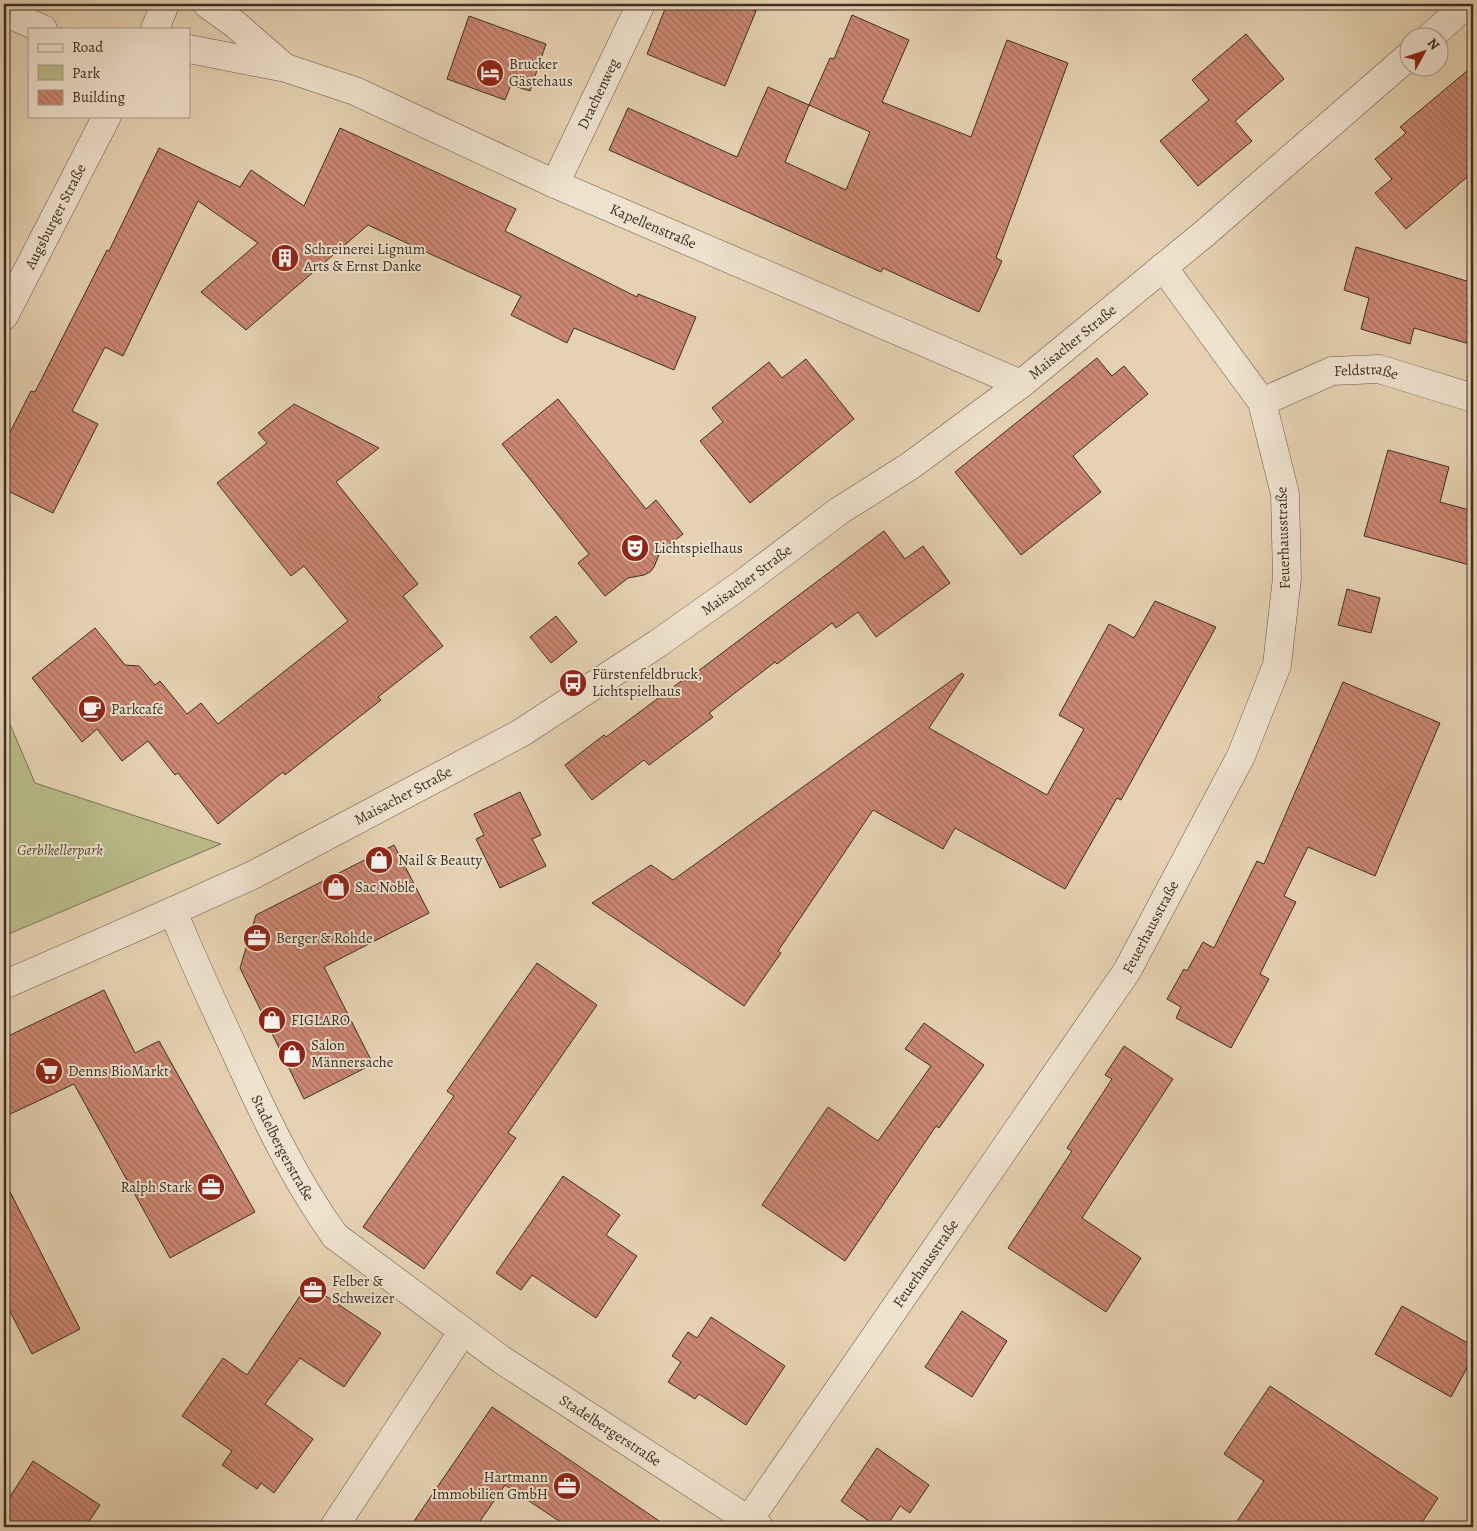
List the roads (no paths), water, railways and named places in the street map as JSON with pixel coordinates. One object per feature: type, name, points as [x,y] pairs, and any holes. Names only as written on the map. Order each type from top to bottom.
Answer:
[{"type":"street","points":[[155,28],[165,4]]},
{"type":"street","name":"Kapellenstraße","points":[[207,4],[236,25],[286,68]]},
{"type":"street","name":"Drachenweg","points":[[555,184],[640,4]]},
{"type":"street","points":[[1440,28],[1467,4]]},
{"type":"street","points":[[4,12],[41,28]]},
{"type":"street","name":"Kapellenstraße","points":[[190,49],[286,68],[354,91],[555,184],[1021,384]]},
{"type":"street","name":"Maisacher Straße","points":[[4,984],[173,912],[255,874],[521,732],[664,640],[839,511],[910,466],[1021,384],[1163,267],[1400,64]]},
{"type":"street","name":"Augsburger Straße","points":[[4,316],[99,122]]},
{"type":"street","name":"Feuerhausstraße","points":[[750,1525],[1127,971],[1241,756],[1277,665],[1287,578],[1285,494],[1262,402],[1163,267]]},
{"type":"street","name":"Feldstraße","points":[[1262,402],[1332,371],[1379,369],[1473,398]]},
{"type":"street","name":"Stadelbergerstraße","points":[[173,912],[187,948],[273,1134],[317,1211],[335,1236],[502,1360],[750,1525]]},
{"type":"street","points":[[334,1527],[463,1331]]},
{"type":"place","name":"Brucker Gästehaus","points":[[490,73]]},
{"type":"place","name":"Schreinerei Lignum Arts & Ernst Danke","points":[[285,258]]},
{"type":"place","name":"Lichtspielhaus","points":[[635,548]]},
{"type":"place","name":"Fürstenfeldbruck, Lichtspielhaus","points":[[573,683]]},
{"type":"place","name":"Parkcafé","points":[[92,709]]},
{"type":"place","name":"Nail & Beauty","points":[[379,860]]},
{"type":"place","name":"Sac Noble","points":[[336,887]]},
{"type":"place","name":"Berger & Rohde","points":[[257,938]]},
{"type":"place","name":"FIGLARO","points":[[272,1020]]},
{"type":"place","name":"Salon Männersache","points":[[292,1054]]},
{"type":"place","name":"Denns BioMarkt","points":[[49,1071]]},
{"type":"place","name":"Ralph Stark","points":[[211,1187]]},
{"type":"place","name":"Felber & Schweizer","points":[[313,1290]]},
{"type":"place","name":"Hartmann Immobilien GmbH","points":[[567,1486]]},
{"type":"park label","name":"Gerblkellerpark","points":[[60,850]]}]
